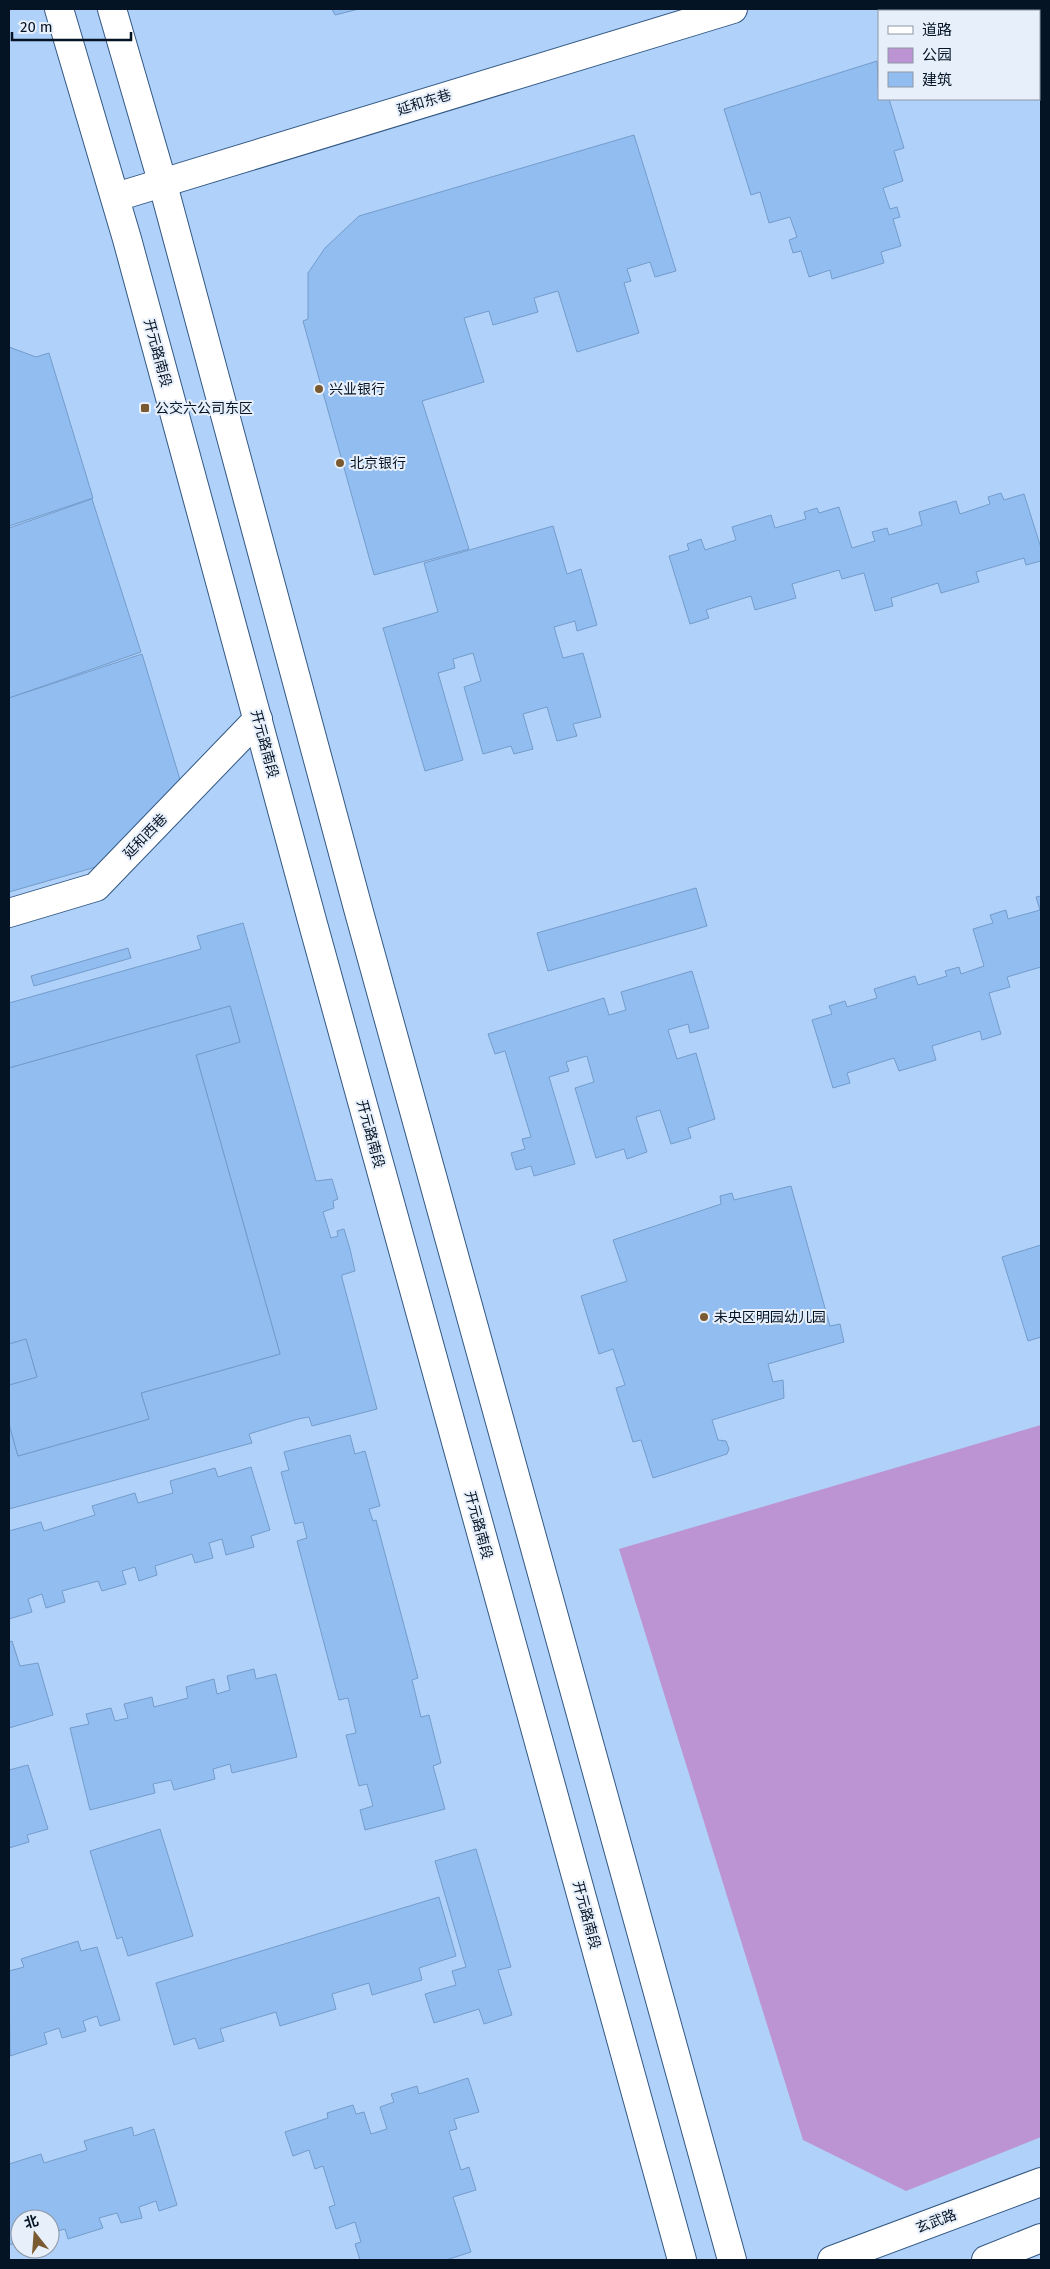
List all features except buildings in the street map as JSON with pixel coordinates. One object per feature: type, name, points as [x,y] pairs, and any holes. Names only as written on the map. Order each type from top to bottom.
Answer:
[{"type":"street","name":"开元路南段","points":[[59,9],[116,197],[682,2260]]},
{"type":"street","points":[[112,9],[162,181],[361,922],[732,2260]]},
{"type":"street","name":"延和东巷","points":[[116,197],[162,181],[732,9]]},
{"type":"street","name":"延和西巷","points":[[9,913],[96,887],[258,718]]},
{"type":"street","name":"玄武路","points":[[832,2260],[1041,2182]]},
{"type":"street","points":[[986,2260],[1041,2238]]},
{"type":"green space","points":[[1041,1425],[1041,2137],[906,2191],[803,2140],[619,1549]]},
{"type":"place","name":"兴业银行","points":[[319,389]]},
{"type":"place","name":"公交六公司东区","points":[[145,408]]},
{"type":"place","name":"北京银行","points":[[340,463]]},
{"type":"place","name":"未央区明园幼儿园","points":[[704,1317]]}]
